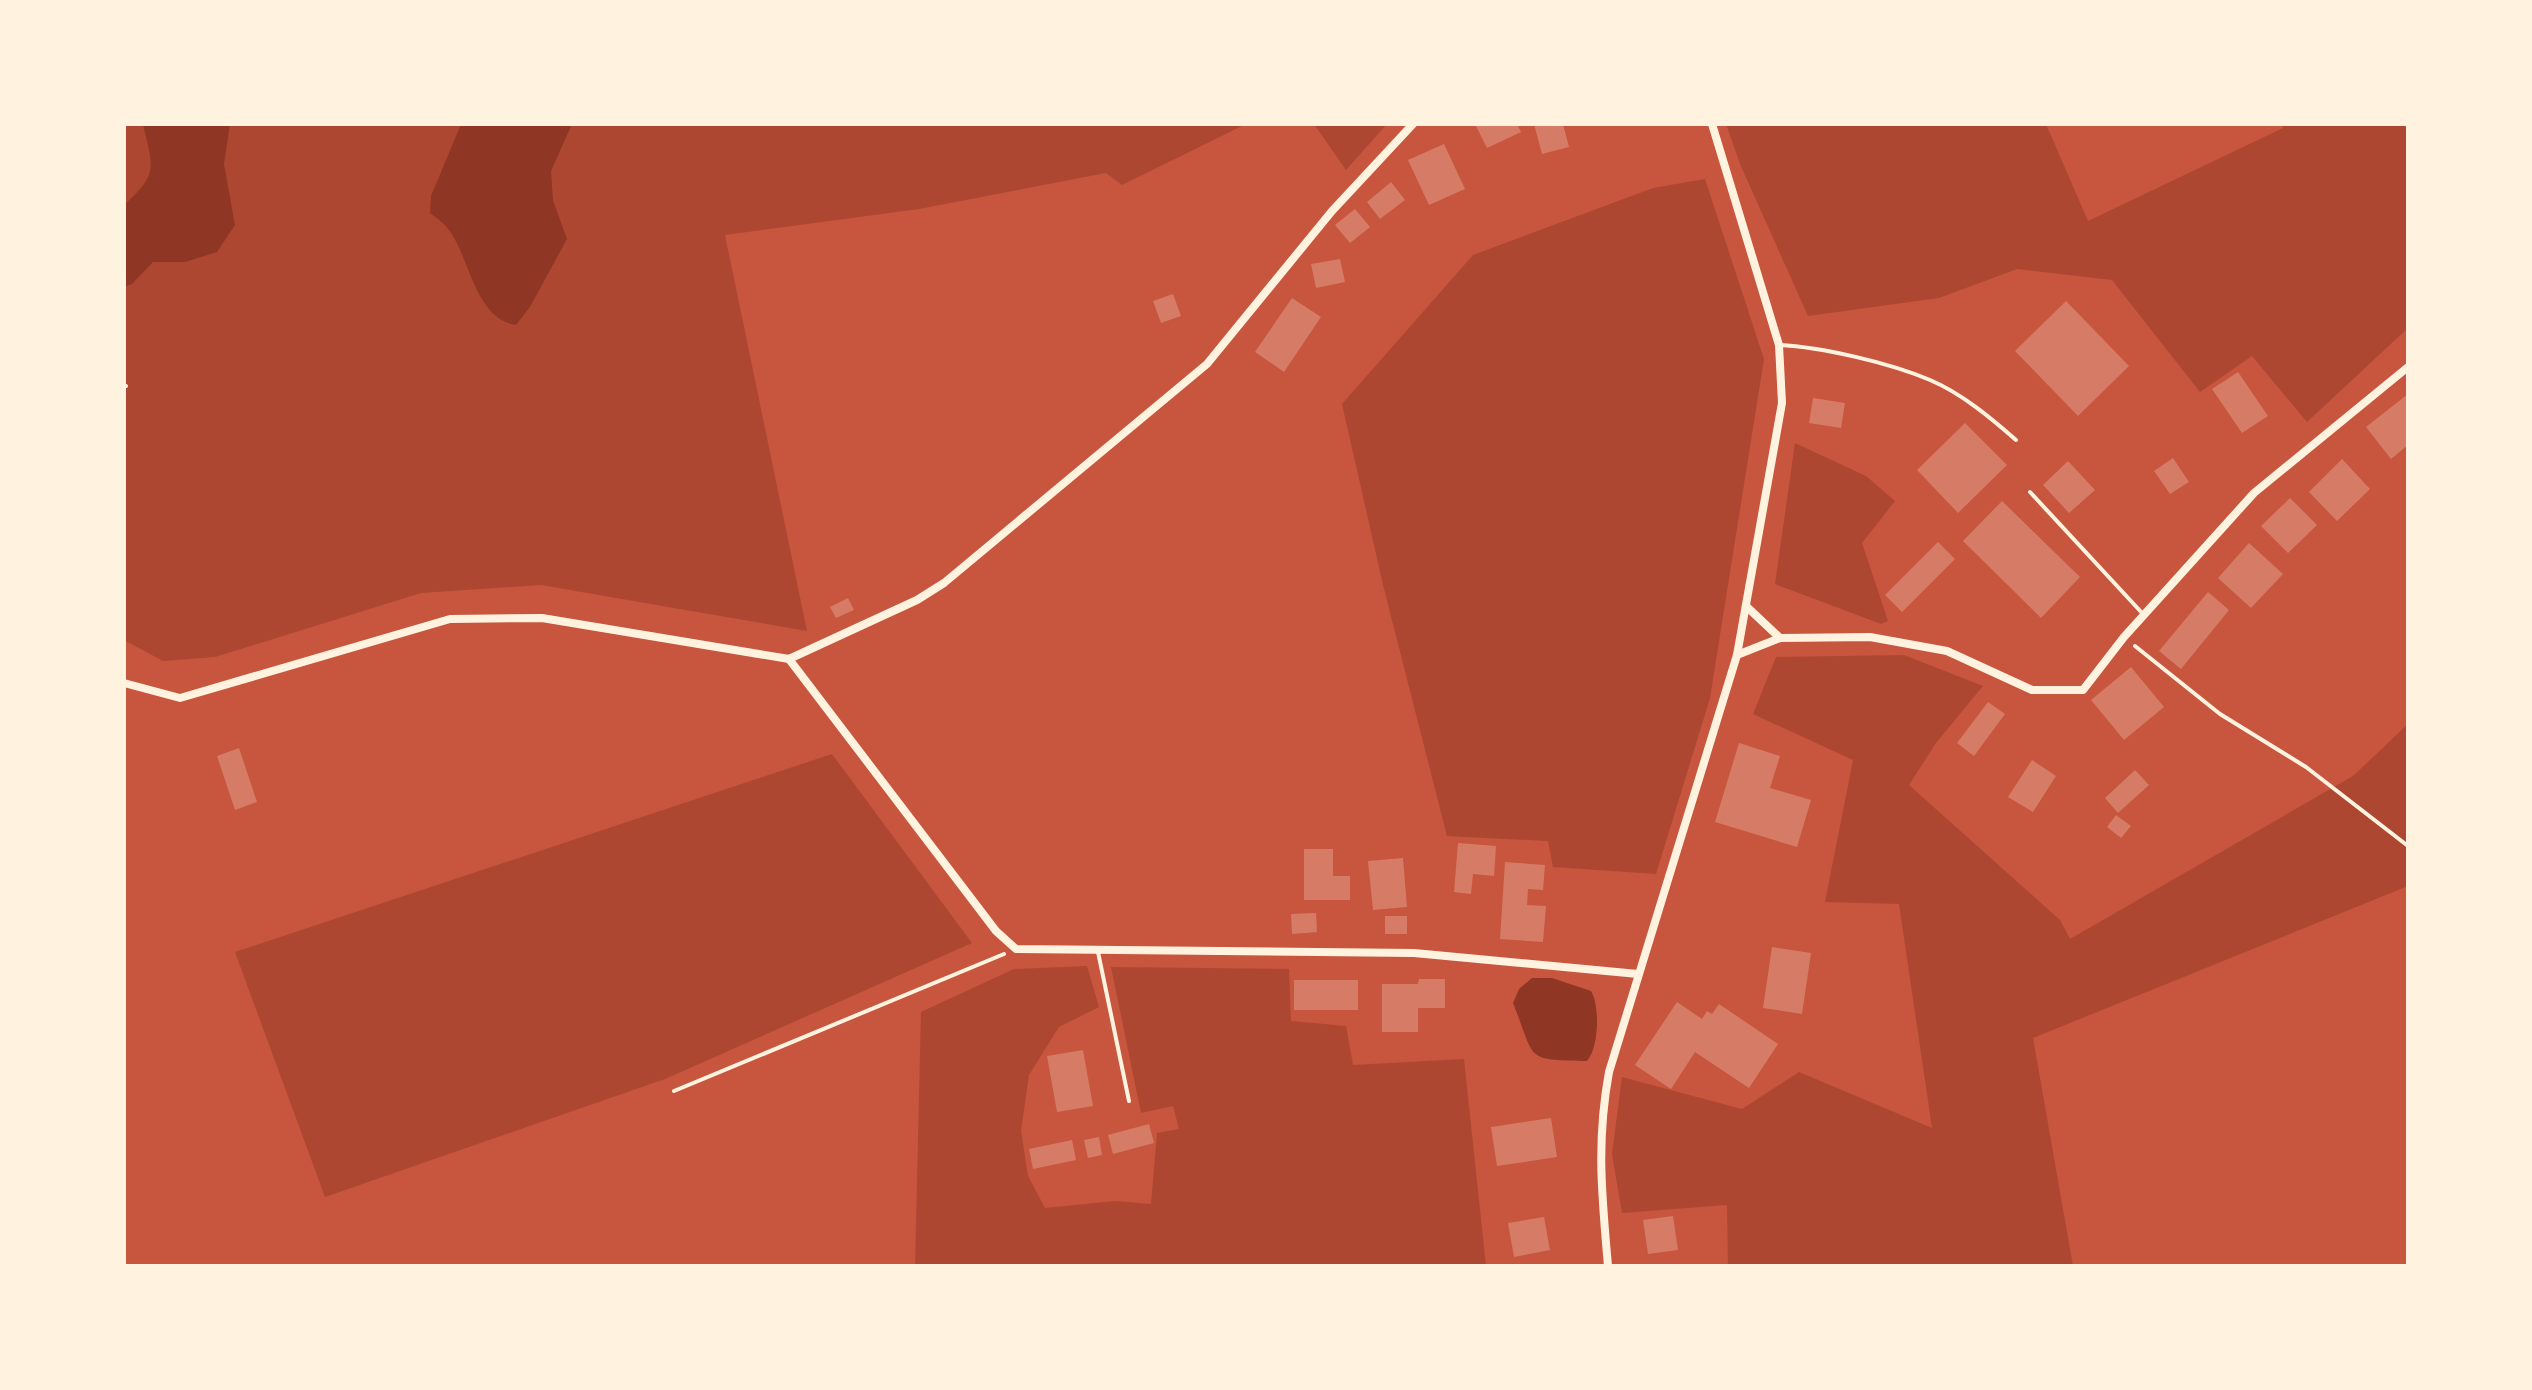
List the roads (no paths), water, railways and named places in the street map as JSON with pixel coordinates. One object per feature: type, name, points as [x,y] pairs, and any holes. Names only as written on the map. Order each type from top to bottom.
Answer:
[{"type":"street","points":[[124,683],[180,698],[450,619],[542,618],[789,659],[917,600],[944,583],[1207,364],[1332,211],[1413,124]]},
{"type":"street","points":[[1608,1266],[1599,1166],[1599,1124],[1609,1072],[1737,655],[1782,403],[1779,345],[1712,124]]},
{"type":"street","points":[[1737,655],[1780,638],[1870,637],[1947,651],[2032,690],[2083,690],[2124,637],[2254,493],[2408,367]]},
{"type":"street","points":[[1746,606],[1780,638]]},
{"type":"street","points":[[789,659],[996,931],[1016,949],[1414,953],[1638,974]]},
{"type":"lane","points":[[1779,345],[1813,347],[1931,380],[1992,419],[2016,440]]},
{"type":"lane","points":[[2030,492],[2144,615]]},
{"type":"lane","points":[[1098,952],[1129,1101]]}]
